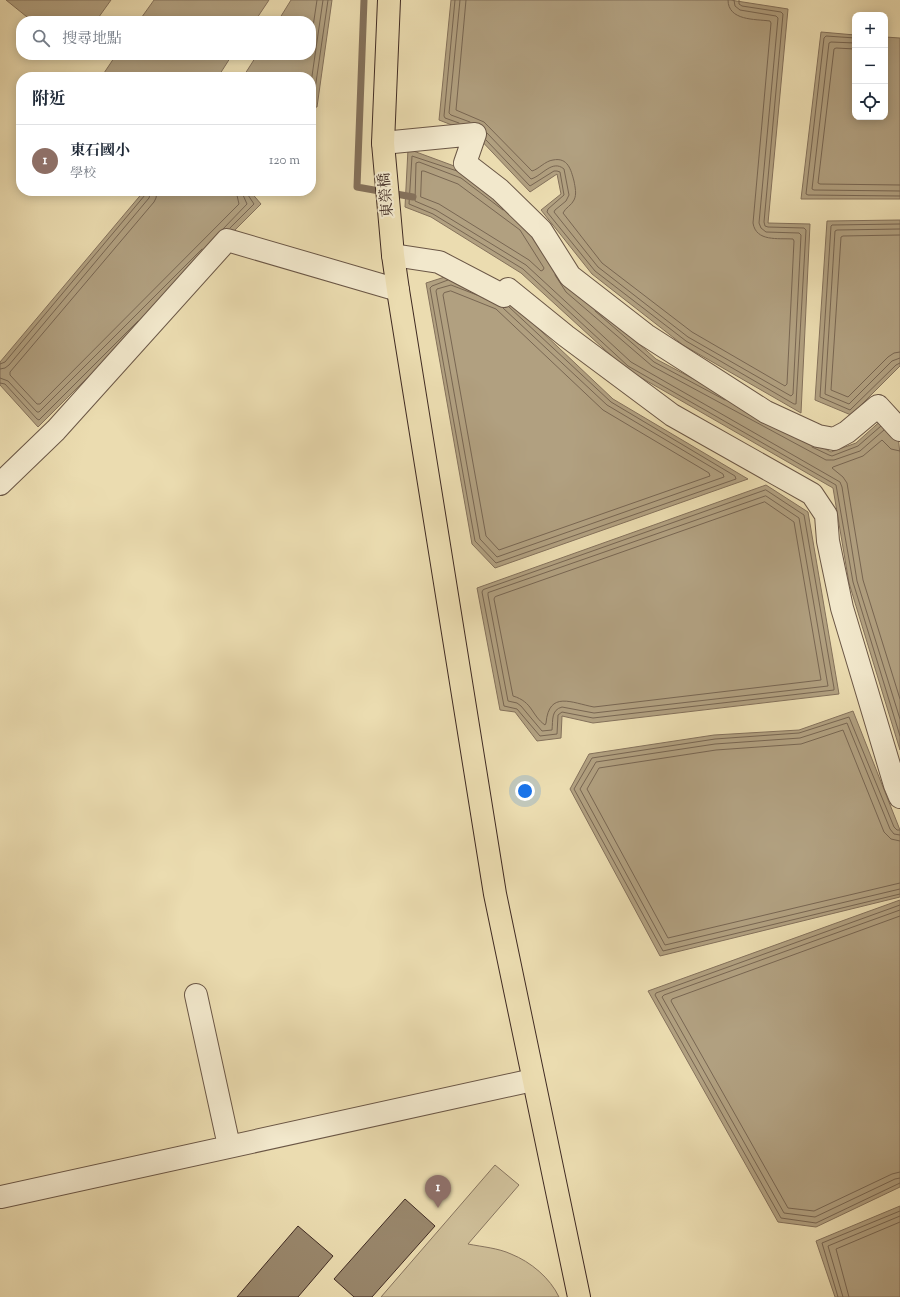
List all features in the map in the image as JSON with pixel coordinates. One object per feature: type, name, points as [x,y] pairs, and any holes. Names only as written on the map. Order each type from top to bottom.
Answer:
[{"type":"main road","name":"東榮橋","points":[[389,0],[383,144],[392,250],[495,894],[579,1297]]},
{"type":"street","points":[[383,144],[474,134],[465,163],[500,190],[541,230],[570,276],[646,335],[766,412],[818,436],[834,439],[847,432],[878,406],[900,430]]},
{"type":"street","points":[[0,484],[56,430],[227,240],[398,290]]},
{"type":"street","points":[[392,250],[439,262],[504,296],[508,289],[566,336],[672,415],[812,494],[826,515],[828,541],[842,608],[895,785],[900,797]]},
{"type":"street","points":[[196,995],[228,1146]]},
{"type":"street","points":[[1,1197],[533,1080]]},
{"type":"shaded area","points":[[495,1165],[519,1185],[468,1244],[501,1250],[526,1261],[551,1283],[559,1297],[381,1297]]},
{"type":"water","points":[[6,0],[111,0],[100,16],[26,16]]},
{"type":"water","points":[[154,0],[269,0],[258,16],[143,16]]},
{"type":"water","points":[[291,0],[332,0],[317,107],[316,72],[246,72],[254,60],[316,60],[316,16],[281,16]]},
{"type":"water","points":[[451,0],[730,0],[788,9],[768,223],[810,224],[801,413],[683,345],[592,274],[541,210],[561,194],[557,174],[530,192],[475,134],[439,120]]},
{"type":"water","points":[[821,32],[852,35],[852,120],[888,120],[888,37],[900,38],[900,199],[801,199]]},
{"type":"water","points":[[113,60],[229,60],[221,72],[105,72]]},
{"type":"water","points":[[408,149],[465,170],[532,220],[572,285],[656,359],[831,452],[856,443],[885,417],[897,426],[900,454],[900,750],[849,583],[833,488],[626,369],[521,273],[431,217],[405,207]]},
{"type":"water","points":[[140,196],[254,196],[261,204],[38,427],[0,385],[0,362]]},
{"type":"water","points":[[900,220],[900,366],[851,415],[815,400],[827,221]]},
{"type":"water","points":[[451,275],[504,296],[613,399],[748,479],[495,568],[472,544],[426,283]]},
{"type":"water","points":[[766,485],[808,512],[839,694],[593,723],[562,716],[561,738],[537,741],[515,712],[500,710],[477,588]]},
{"type":"water","points":[[853,711],[900,830],[900,897],[660,956],[570,789],[589,754],[714,735],[799,730]]},
{"type":"water","points":[[900,900],[900,1187],[816,1227],[778,1222],[648,991]]},
{"type":"water","points":[[900,1206],[900,1297],[835,1297],[816,1241]]},
{"type":"building","points":[[405,1199],[435,1226],[372,1297],[354,1297],[334,1279]]},
{"type":"building","points":[[298,1226],[333,1256],[298,1297],[237,1297]]},
{"type":"waterway","points":[[364,0],[357,187],[413,197]]},
{"type":"place","name":"東石國小","points":[[438,1208]]}]
